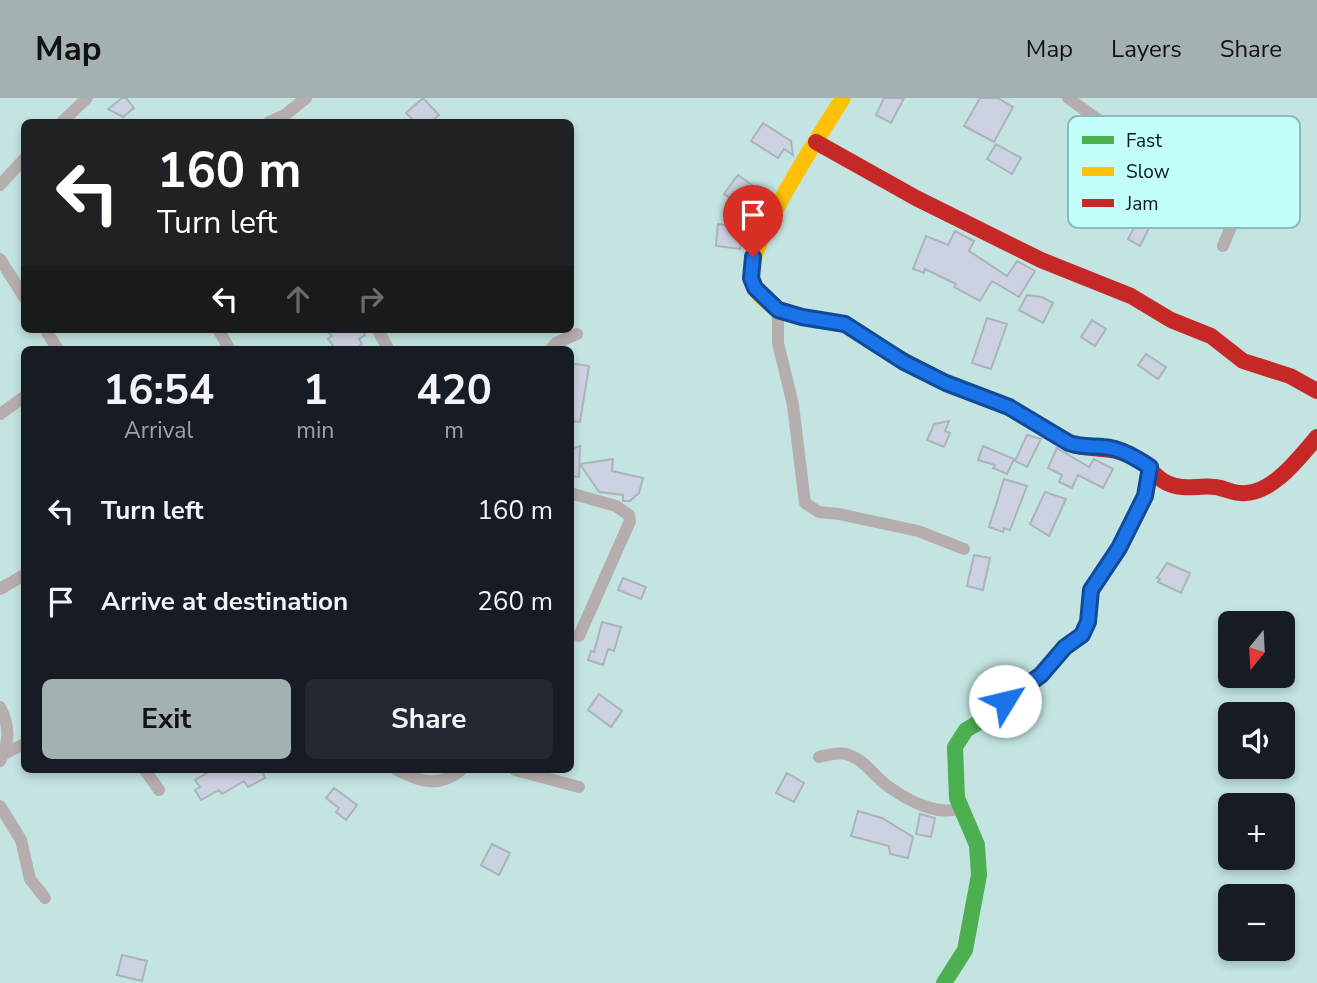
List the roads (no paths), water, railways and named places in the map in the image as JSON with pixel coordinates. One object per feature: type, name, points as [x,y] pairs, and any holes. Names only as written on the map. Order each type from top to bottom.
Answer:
[{"type":"street","points":[[65,119],[87,98]]},
{"type":"street","points":[[276,119],[306,98]]},
{"type":"street","points":[[843,98],[753,257],[751,278],[755,288],[778,310],[845,324],[904,362],[946,383],[1009,407],[1078,447],[1118,450],[1150,467],[1164,482],[1175,487],[1215,487],[1244,494],[1266,486],[1288,472],[1317,437]]},
{"type":"street","points":[[1068,98],[1093,116]]},
{"type":"street","points":[[816,142],[916,198],[1041,260],[1131,296],[1171,320],[1211,335],[1243,361],[1280,372],[1317,391]]},
{"type":"street","points":[[0,185],[21,162]]},
{"type":"street","points":[[1223,246],[1230,228]]},
{"type":"street","points":[[0,259],[21,292]]},
{"type":"street","points":[[778,310],[778,343],[793,405],[805,503],[819,512],[918,531],[964,549]]},
{"type":"street","points":[[553,346],[577,334]]},
{"type":"street","points":[[0,414],[21,399]]},
{"type":"street","points":[[944,983],[965,950],[979,875],[977,845],[960,808],[954,761],[955,747],[960,737],[1014,693],[1041,675],[1065,647],[1082,635],[1088,622],[1091,590],[1119,548],[1145,496],[1150,467]]},
{"type":"street","points":[[574,495],[616,506],[629,515],[630,521],[579,636]]},
{"type":"street","points":[[0,589],[21,577]]},
{"type":"street","points":[[0,707],[8,727],[2,757]]},
{"type":"street","points":[[2,757],[21,746]]},
{"type":"street","points":[[819,757],[848,754],[876,772],[888,787],[925,806],[945,811],[960,808]]},
{"type":"street","points":[[147,773],[159,790]]},
{"type":"street","points":[[403,773],[433,783],[446,780],[456,773]]},
{"type":"street","points":[[526,773],[579,787]]},
{"type":"street","points":[[0,806],[21,840],[30,879],[45,898]]}]
